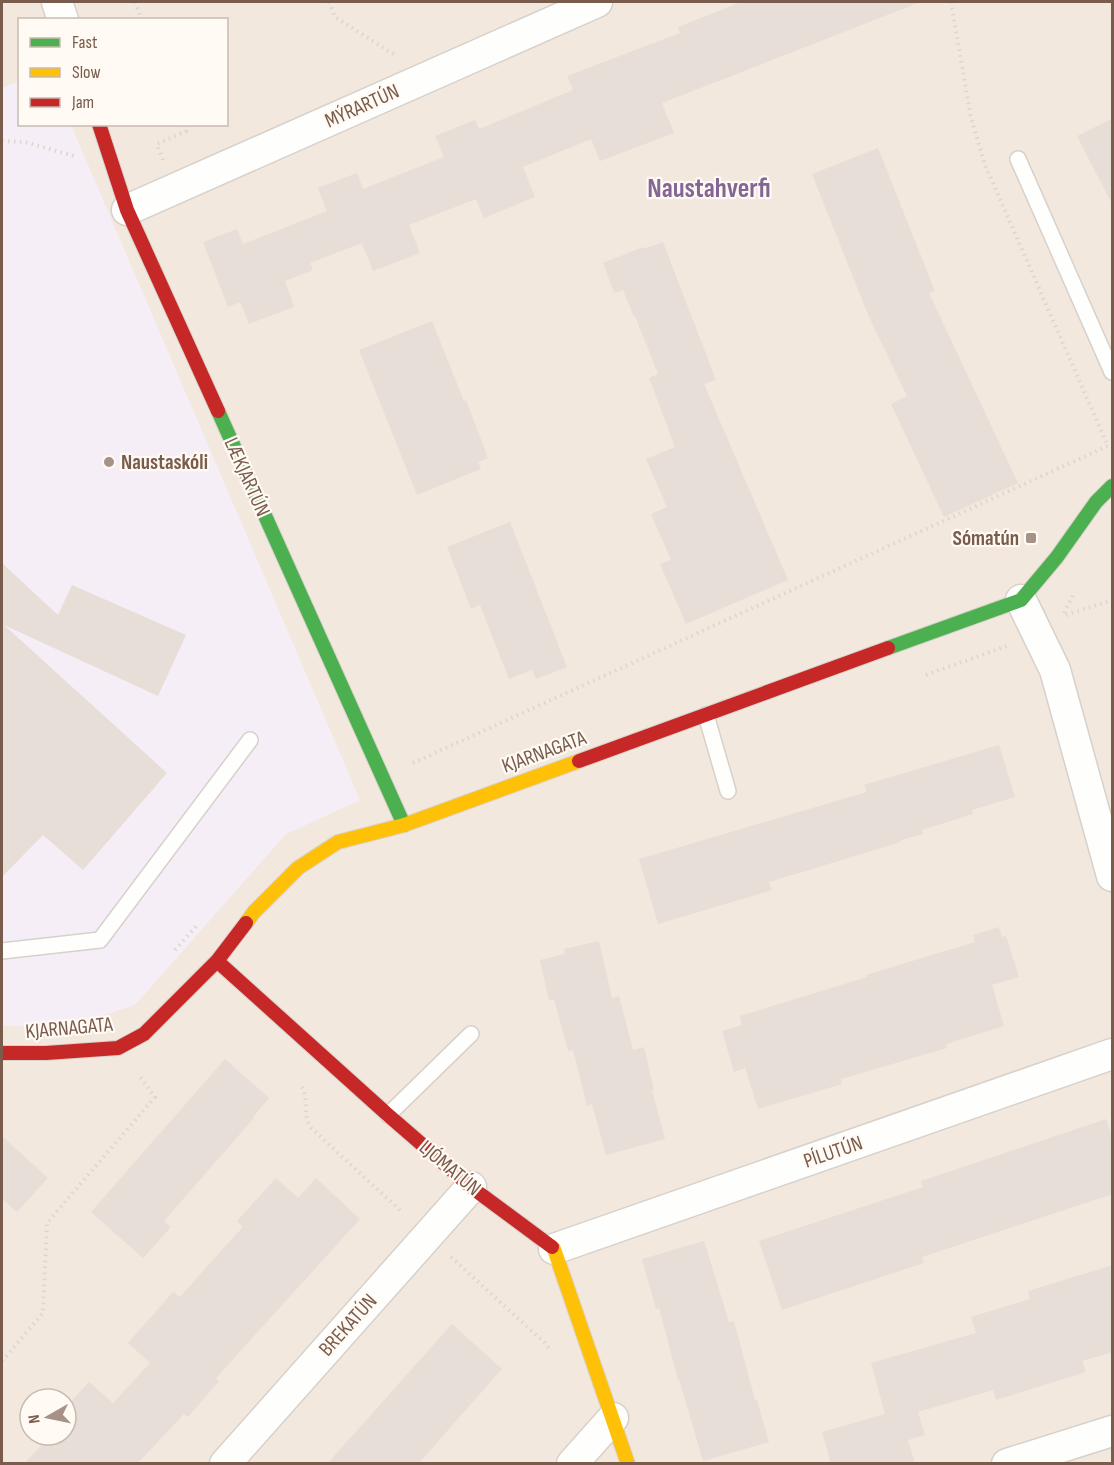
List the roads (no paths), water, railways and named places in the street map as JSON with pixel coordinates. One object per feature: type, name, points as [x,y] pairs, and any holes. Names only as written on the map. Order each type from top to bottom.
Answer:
[{"type":"street","points":[[57,2],[62,18]]},
{"type":"street","name":"MÝRARTÚN","points":[[127,210],[597,2]]},
{"type":"street","name":"LÆKJARTÚN","points":[[100,126],[127,210],[404,825]]},
{"type":"street","points":[[1113,486],[1096,502],[1057,557],[1021,600],[1055,670],[1113,876]]},
{"type":"street","name":"KJARNAGATA","points":[[2,1053],[46,1053],[118,1048],[144,1034],[217,961],[254,912],[298,868],[338,842],[404,825],[1021,600]]},
{"type":"street","name":"LJÓMATÚN","points":[[217,961],[471,1187],[554,1249]]},
{"type":"street","name":"PÍLUTÚN","points":[[554,1249],[1113,1054]]},
{"type":"street","name":"BREKATÚN","points":[[225,1464],[471,1187]]},
{"type":"street","points":[[554,1249],[628,1464]]},
{"type":"street","points":[[572,1464],[613,1418]]},
{"type":"street","points":[[1007,1464],[1113,1431]]},
{"type":"lane","points":[[1018,159],[1113,372]]},
{"type":"lane","points":[[706,715],[728,791]]},
{"type":"lane","points":[[2,951],[100,940],[250,740]]},
{"type":"lane","points":[[388,1115],[471,1034]]},
{"type":"place","name":"Naustaskóli","points":[[109,462]]},
{"type":"place","name":"Sómatún","points":[[1031,538]]},
{"type":"district","name":"Naustahverfi","points":[[709,189]]}]
